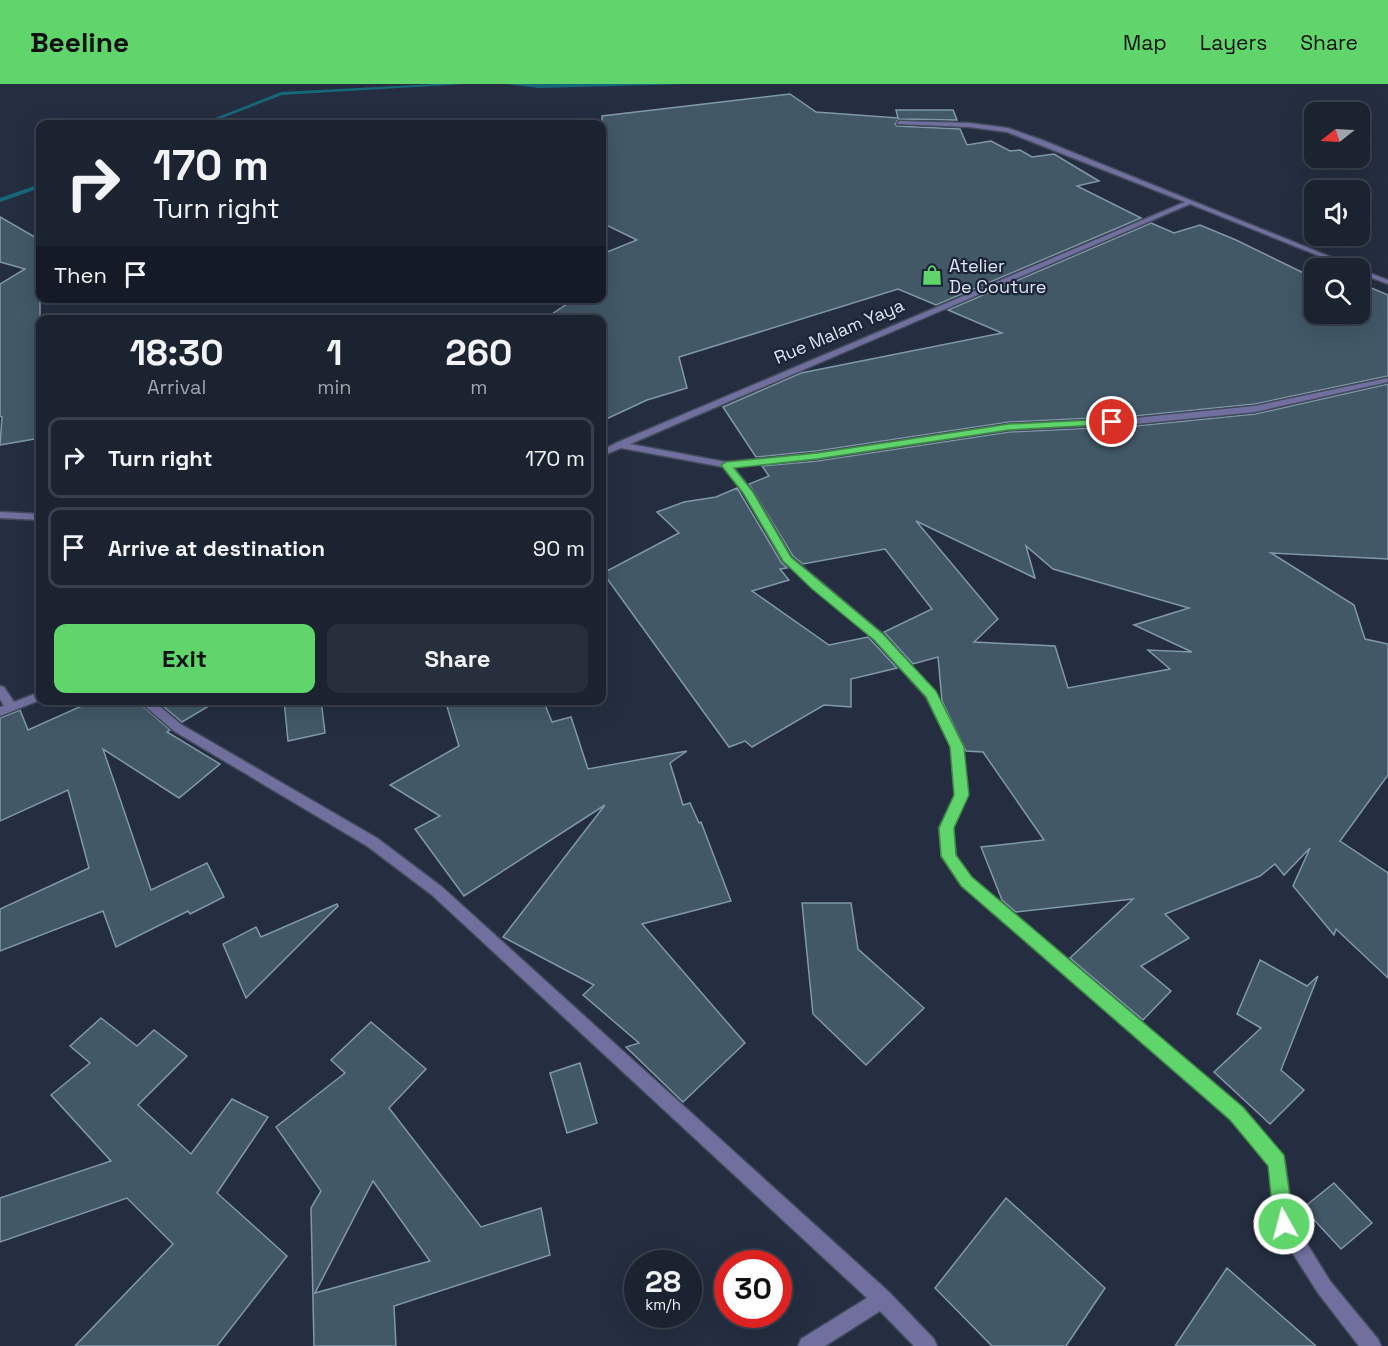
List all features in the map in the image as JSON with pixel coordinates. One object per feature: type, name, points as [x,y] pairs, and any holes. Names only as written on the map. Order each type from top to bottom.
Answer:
[{"type":"street","points":[[899,123],[969,125],[1008,130],[1329,258]]},
{"type":"street","name":"Rue Malam Yaya","points":[[606,451],[1190,202]]},
{"type":"street","points":[[1370,275],[1388,282]]},
{"type":"street","points":[[619,445],[726,465],[817,456],[1009,427],[1135,421],[1255,409],[1388,380]]},
{"type":"street","points":[[726,465],[748,492],[787,559],[879,637],[931,695],[957,747],[961,795],[946,828],[949,856],[966,881],[1237,1114],[1277,1162],[1284,1224],[1324,1287],[1371,1346]]},
{"type":"street","points":[[0,515],[36,517]]},
{"type":"street","points":[[0,690],[5,710],[36,698]]},
{"type":"street","points":[[150,705],[178,728],[372,842],[437,891],[882,1299],[927,1346]]},
{"type":"street","points":[[808,1346],[882,1299]]},
{"type":"building","points":[[790,94],[816,112],[898,118],[896,110],[953,110],[957,120],[899,119],[895,124],[897,126],[960,129],[967,145],[991,141],[1010,151],[1020,150],[1032,157],[1054,154],[1099,181],[1077,186],[1141,218],[936,305],[898,289],[679,357],[687,388],[647,400],[606,419],[606,315],[550,315],[568,303],[606,303],[606,252],[637,240],[606,225],[606,120],[602,120],[602,116]]},
{"type":"building","points":[[0,217],[36,238],[36,303],[40,303],[40,315],[36,315],[36,439],[0,445],[2,417],[0,416],[0,284],[25,269],[0,262]]},
{"type":"building","points":[[1151,223],[1174,233],[1200,225],[1304,273],[1304,324],[1370,324],[1370,287],[1388,295],[1388,376],[1255,404],[1135,416],[1009,422],[817,451],[756,457],[723,407],[801,373],[1002,333],[948,310]]},
{"type":"building","points":[[1388,384],[1388,559],[1271,553],[1354,605],[1365,639],[1388,644],[1388,775],[1340,841],[1388,873],[1388,978],[1336,929],[1334,935],[1293,886],[1310,848],[1284,875],[1275,864],[1260,876],[1165,914],[1189,938],[1141,966],[1171,991],[1143,1020],[1070,958],[1133,899],[1016,912],[1002,900],[981,847],[1044,840],[983,752],[966,751],[942,701],[938,657],[913,664],[884,632],[932,609],[885,549],[803,564],[793,556],[749,484],[769,476],[762,466],[817,461],[1009,432],[1135,426],[1255,414]],"holes":[[[916,521],[1035,578],[1026,546],[1053,569],[1189,608],[1134,625],[1192,652],[1148,650],[1170,669],[1068,688],[1055,646],[974,642],[998,619]]]},
{"type":"building","points":[[737,488],[781,562],[787,568],[780,569],[789,580],[752,591],[829,645],[868,637],[897,668],[851,679],[851,707],[824,705],[752,747],[745,741],[729,747],[606,577],[606,571],[679,533],[657,512],[684,502],[716,497]]},
{"type":"building","points":[[84,705],[142,705],[170,730],[167,732],[220,764],[179,798],[103,749],[151,890],[207,863],[224,897],[190,914],[188,911],[116,947],[103,911],[0,951],[0,909],[89,868],[68,790],[0,821],[0,718],[20,710],[28,730]]},
{"type":"building","points":[[162,705],[211,705],[182,722]]},
{"type":"building","points":[[284,705],[322,705],[325,733],[288,741]]},
{"type":"building","points":[[447,705],[545,705],[552,722],[571,717],[588,769],[687,751],[670,763],[683,805],[690,803],[699,823],[701,822],[731,901],[642,924],[745,1043],[683,1102],[626,1047],[639,1043],[583,995],[594,985],[503,937],[605,805],[464,896],[415,829],[440,816],[390,785],[459,746]]},
{"type":"building","points":[[802,903],[851,903],[858,949],[924,1008],[866,1065],[813,1014]]},
{"type":"building","points":[[337,904],[338,906],[246,998],[223,944],[256,927],[261,937]]},
{"type":"building","points":[[1260,960],[1307,986],[1318,976],[1281,1070],[1304,1090],[1270,1124],[1214,1072],[1261,1028],[1237,1014]]},
{"type":"building","points":[[101,1018],[137,1046],[154,1030],[187,1056],[138,1105],[191,1154],[232,1099],[268,1117],[217,1193],[287,1256],[217,1346],[75,1346],[173,1244],[127,1198],[0,1242],[0,1198],[111,1161],[51,1095],[90,1063],[70,1046]]},
{"type":"building","points":[[371,1022],[426,1069],[389,1108],[481,1227],[541,1208],[550,1255],[394,1306],[396,1346],[314,1346],[311,1208],[321,1191],[276,1127],[345,1073],[331,1060]],"holes":[[[373,1181],[430,1261],[315,1293]]]},
{"type":"building","points":[[580,1063],[597,1123],[567,1133],[550,1073]]},
{"type":"building","points":[[1334,1183],[1372,1223],[1341,1249],[1303,1208]]},
{"type":"building","points":[[1006,1198],[1105,1288],[1066,1346],[992,1346],[935,1288]]},
{"type":"building","points":[[1227,1268],[1316,1346],[1175,1346]]},
{"type":"waterway","points":[[213,120],[281,94],[463,84]]},
{"type":"waterway","points":[[507,84],[539,86],[685,84]]},
{"type":"waterway","points":[[0,200],[36,187]]},
{"type":"place","name":"Atelier De Couture","points":[[932,275]]},
{"type":"route","points":[[1112,422],[1009,427],[817,456],[726,465],[748,492],[787,559],[879,637],[931,695],[957,747],[961,795],[946,828],[949,856],[966,881],[1237,1114],[1277,1162],[1284,1224]]}]
